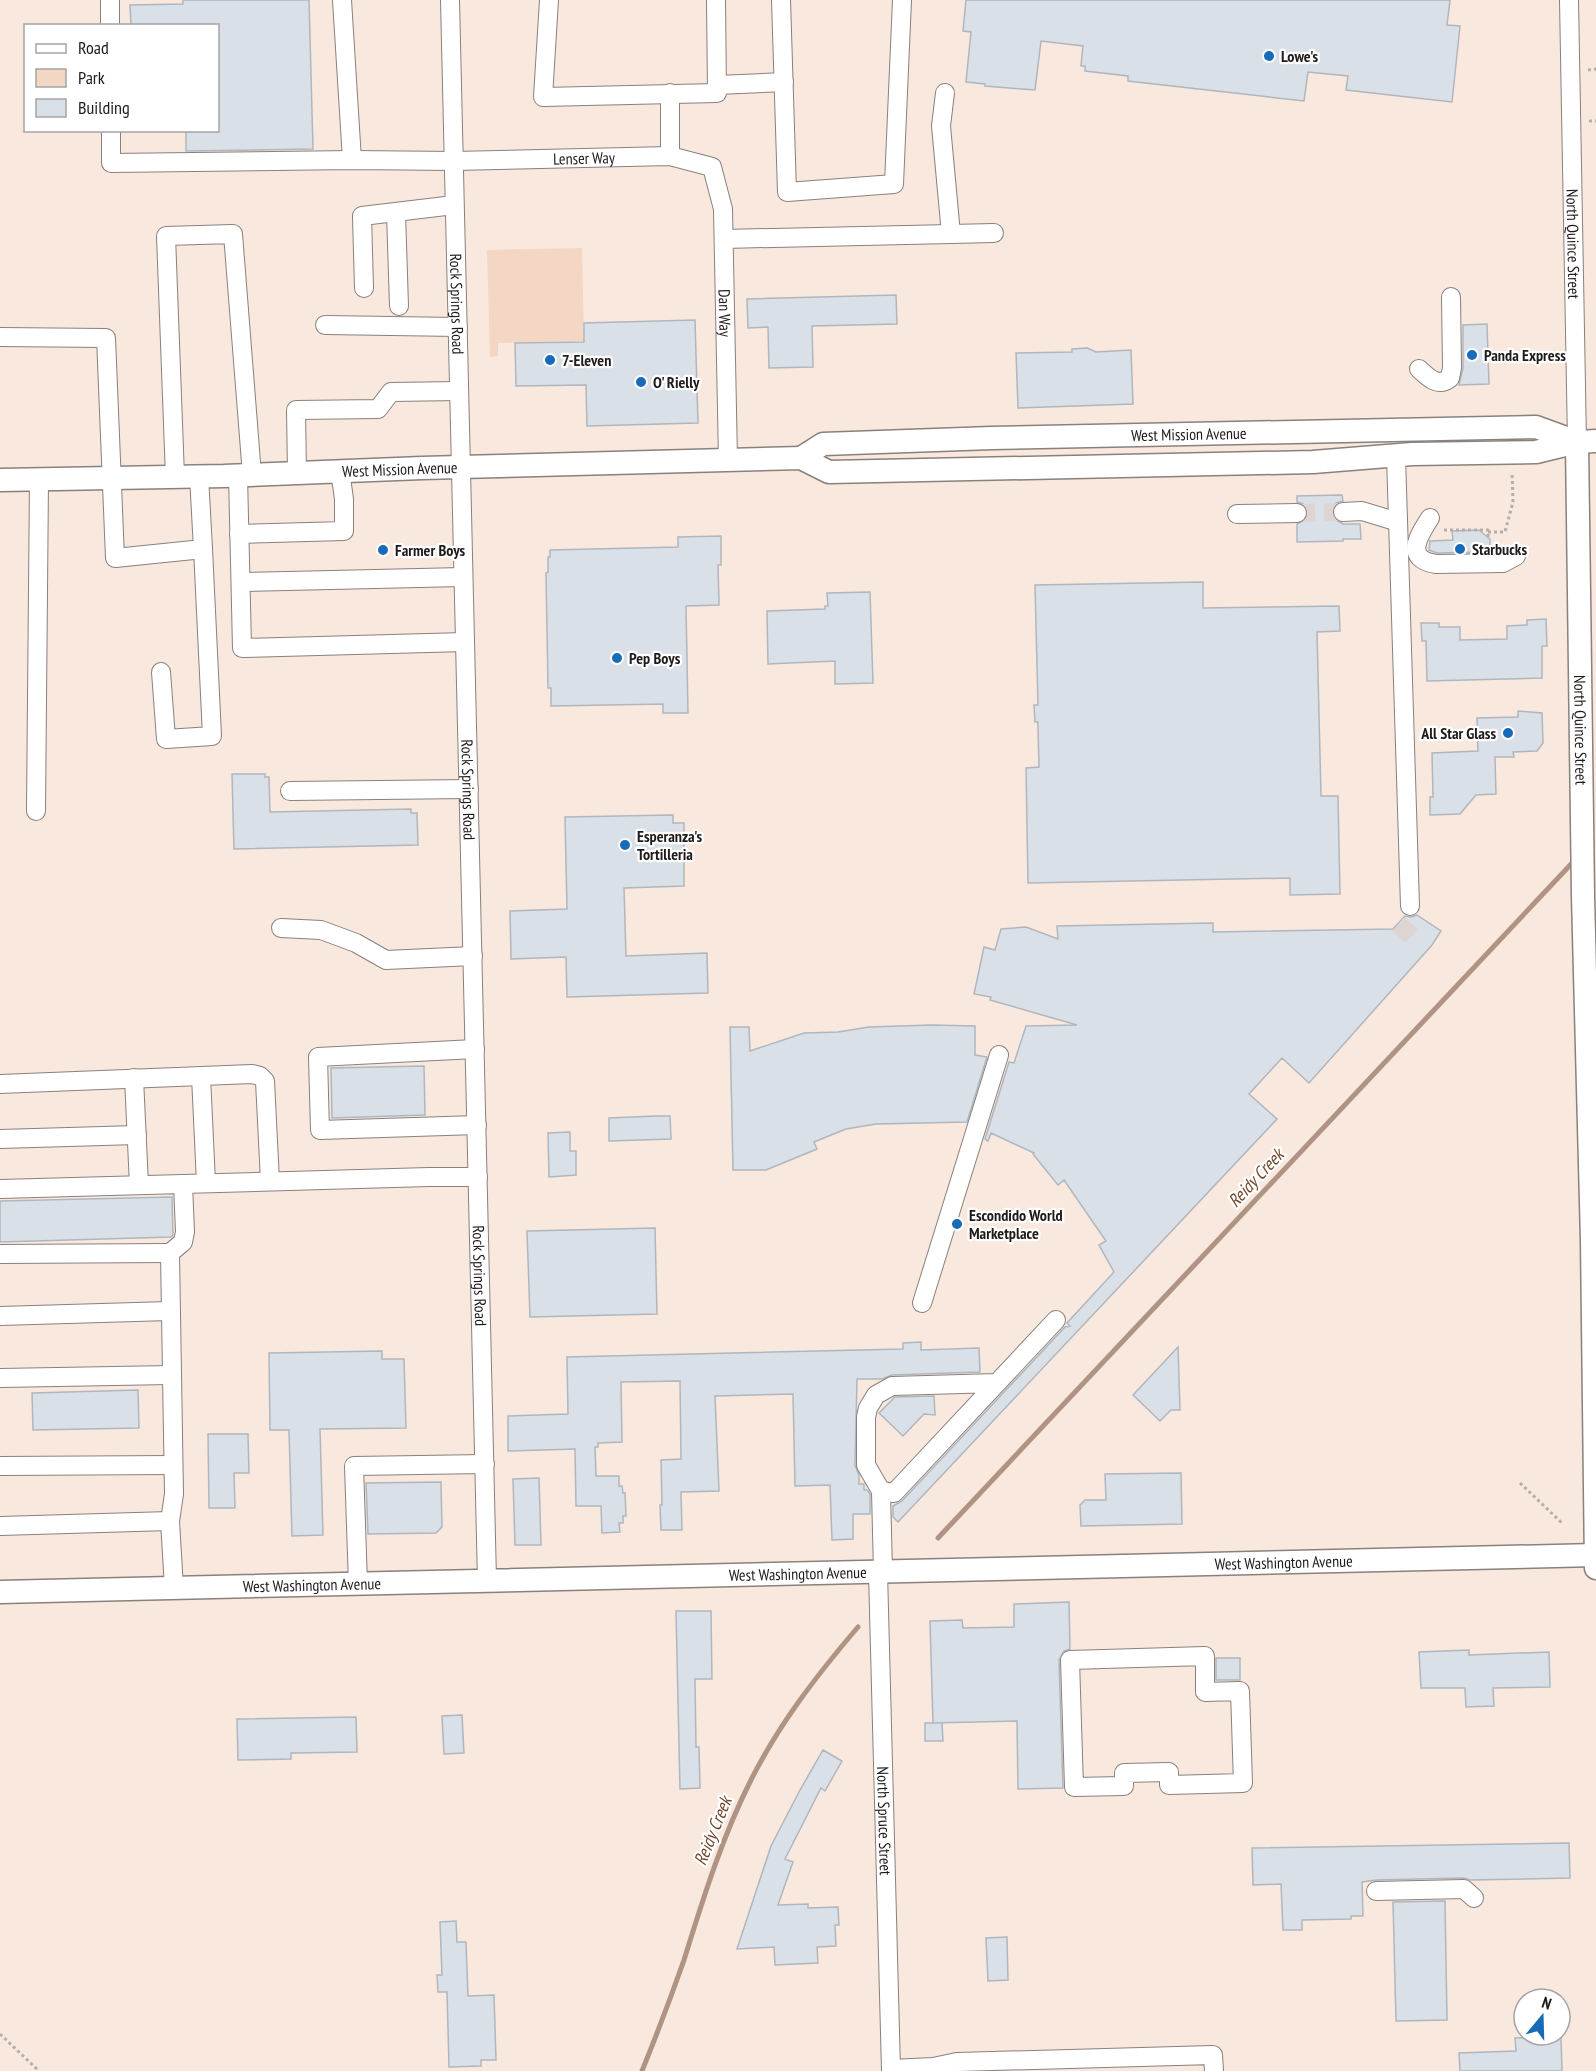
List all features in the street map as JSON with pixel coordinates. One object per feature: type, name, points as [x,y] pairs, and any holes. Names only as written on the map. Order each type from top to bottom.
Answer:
[{"type":"main road","name":"West Mission Avenue","points":[[801,458],[823,444],[992,438],[1536,428],[1586,442]]},
{"type":"main road","name":"West Mission Avenue","points":[[0,480],[175,477],[801,458],[829,472],[1313,462],[1395,456],[1536,452],[1586,442]]},
{"type":"main road","name":"North Quince Street","points":[[1586,442],[1582,825],[1592,1235],[1596,1569]]},
{"type":"main road","name":"West Washington Avenue","points":[[0,1592],[1596,1555]]},
{"type":"street","points":[[110,0],[110,24]]},
{"type":"street","points":[[342,0],[352,160]]},
{"type":"street","name":"Rock Springs Road","points":[[450,0],[487,1581]]},
{"type":"street","points":[[549,0],[543,97],[717,93],[716,0]]},
{"type":"street","points":[[781,0],[787,192],[894,184],[902,0]]},
{"type":"street","name":"North Quince Street","points":[[1569,0],[1586,442]]},
{"type":"street","points":[[717,85],[784,82]]},
{"type":"street","points":[[670,93],[670,156]]},
{"type":"street","points":[[945,93],[941,126],[951,234]]},
{"type":"street","name":"Lenser Way","points":[[111,132],[111,163],[454,161],[670,156],[712,167]]},
{"type":"street","name":"Dan Way","points":[[712,167],[723,209],[727,460]]},
{"type":"street","points":[[364,288],[362,216],[454,205]]},
{"type":"street","points":[[396,213],[399,306]]},
{"type":"street","points":[[724,238],[994,232]]},
{"type":"street","points":[[175,477],[166,236],[233,234],[245,475],[239,534],[242,648],[465,642]]},
{"type":"street","points":[[1419,369],[1436,382],[1446,382],[1450,378],[1452,368],[1451,297]]},
{"type":"street","points":[[325,325],[458,327]]},
{"type":"street","points":[[0,337],[106,338],[115,558],[203,549]]},
{"type":"street","points":[[297,473],[296,410],[378,409],[392,392],[459,391]]},
{"type":"street","points":[[1395,456],[1416,911]]},
{"type":"street","points":[[239,534],[344,531],[344,499],[340,471]]},
{"type":"street","points":[[161,672],[166,739],[212,736],[199,476]]},
{"type":"street","points":[[36,811],[39,480]]},
{"type":"street","points":[[1343,512],[1362,511],[1398,522]]},
{"type":"street","points":[[1237,514],[1297,513]]},
{"type":"street","points":[[1434,524],[1417,537],[1416,544],[1420,558],[1427,563],[1503,563],[1516,556]]},
{"type":"street","points":[[240,582],[463,577]]},
{"type":"street","points":[[290,791],[469,789]]},
{"type":"street","points":[[281,928],[321,930],[357,943],[386,960],[473,956]]},
{"type":"street","points":[[475,1049],[318,1057],[320,1130],[477,1125]]},
{"type":"street","points":[[922,1303],[999,1055]]},
{"type":"street","points":[[0,1084],[252,1074],[260,1076],[266,1081],[270,1181]]},
{"type":"street","points":[[201,1076],[206,1183]]},
{"type":"street","points":[[134,1078],[139,1185]]},
{"type":"street","points":[[0,1139],[137,1135]]},
{"type":"street","points":[[0,1189],[429,1176],[478,1177]]},
{"type":"street","points":[[0,1254],[170,1253],[183,1242],[185,1232],[183,1184]]},
{"type":"street","points":[[170,1253],[169,1311],[174,1494],[170,1521],[174,1587]]},
{"type":"street","points":[[0,1316],[169,1311]]},
{"type":"street","points":[[997,1383],[892,1386],[876,1395],[867,1408],[866,1465],[881,1491],[894,1493],[1056,1320]]},
{"type":"street","points":[[0,1378],[171,1375]]},
{"type":"street","points":[[358,1584],[354,1466],[484,1464]]},
{"type":"street","points":[[0,1466],[173,1465]]},
{"type":"street","name":"North Spruce Street","points":[[881,1491],[891,2070]]},
{"type":"street","points":[[0,1526],[170,1521]]},
{"type":"street","points":[[1205,1656],[1205,1692],[1240,1691],[1243,1783],[1169,1785],[1169,1772],[1124,1773],[1124,1786],[1074,1787],[1070,1660],[1205,1656]]},
{"type":"street","points":[[1376,1891],[1464,1888],[1474,1898]]},
{"type":"street","points":[[891,2070],[933,2067],[957,2062],[1213,2055],[1214,2071]]},
{"type":"path","points":[[1588,70],[1596,69]]},
{"type":"path","points":[[1589,122],[1596,121]]},
{"type":"path","points":[[1434,524],[1488,530],[1488,532],[1504,532],[1513,501],[1512,472]]},
{"type":"path","points":[[1488,532],[1488,538]]},
{"type":"path","points":[[1520,1483],[1562,1523]]},
{"type":"path","points":[[0,2034],[39,2071]]},
{"type":"shaded area","points":[[0,0],[1596,0],[1596,2071],[0,2071]]},
{"type":"green space","points":[[582,248],[584,341],[498,343],[498,356],[490,357],[487,250]]},
{"type":"building","points":[[183,0],[309,0],[313,149],[186,151],[186,132],[219,132],[219,24],[131,24],[130,5],[183,4]]},
{"type":"building","name":"Lowe's","points":[[966,0],[1450,0],[1447,25],[1460,26],[1452,102],[1346,90],[1348,76],[1308,72],[1304,101],[1128,81],[1128,76],[1085,71],[1085,66],[1081,66],[1083,46],[1041,41],[1035,90],[985,86],[985,84],[966,82],[971,32],[963,31]]},
{"type":"building","points":[[896,295],[897,324],[812,326],[813,367],[769,368],[768,327],[748,328],[747,299]]},
{"type":"building","name":"O' Rielly","points":[[695,320],[698,423],[587,426],[586,385],[516,386],[515,343],[584,342],[584,323]]},
{"type":"building","name":"Panda Express","points":[[1487,324],[1489,384],[1459,385],[1463,368],[1463,325]]},
{"type":"building","points":[[1087,348],[1096,352],[1131,350],[1133,404],[1018,408],[1016,353],[1072,352],[1072,349]]},
{"type":"building","points":[[1342,495],[1343,501],[1336,503],[1333,507],[1333,518],[1343,524],[1360,524],[1361,539],[1297,542],[1297,524],[1306,519],[1308,512],[1303,504],[1297,502],[1297,496]]},
{"type":"building","name":"Starbucks","points":[[1479,530],[1490,539],[1490,552],[1437,553],[1429,550],[1430,541],[1453,540],[1452,531]]},
{"type":"building","name":"Pep Boys","points":[[721,536],[721,565],[718,565],[719,605],[686,606],[688,713],[663,713],[663,704],[551,706],[551,688],[548,688],[546,573],[550,550],[678,547],[678,537]]},
{"type":"building","points":[[1203,582],[1203,608],[1339,606],[1340,631],[1317,632],[1321,796],[1338,796],[1340,894],[1290,895],[1290,878],[1028,883],[1026,768],[1039,767],[1038,722],[1035,722],[1034,705],[1038,705],[1035,585]]},
{"type":"building","points":[[870,592],[873,683],[835,684],[835,661],[768,664],[767,611],[825,609],[825,606],[828,606],[827,593]]},
{"type":"building","points":[[1546,619],[1547,646],[1542,646],[1542,678],[1427,681],[1426,641],[1422,641],[1421,623],[1439,623],[1439,627],[1460,627],[1460,640],[1507,639],[1507,626],[1527,625],[1527,620]]},
{"type":"building","points":[[1518,711],[1542,713],[1543,743],[1537,751],[1513,752],[1514,757],[1495,757],[1496,794],[1476,795],[1460,814],[1430,815],[1430,797],[1433,797],[1432,753],[1478,751],[1477,718],[1518,717]]},
{"type":"building","points":[[232,774],[265,774],[265,777],[269,777],[270,812],[411,809],[411,813],[417,813],[418,845],[234,849]]},
{"type":"building","points":[[673,815],[673,823],[684,823],[684,886],[624,888],[626,956],[707,953],[708,993],[567,997],[566,957],[511,959],[510,911],[567,909],[565,817]]},
{"type":"building","points":[[1417,915],[1441,931],[1432,945],[1309,1083],[1282,1058],[1249,1094],[1277,1119],[898,1522],[893,1517],[893,1506],[902,1501],[1065,1327],[1070,1326],[1067,1323],[1114,1272],[1099,1245],[1106,1241],[1064,1180],[1058,1185],[1034,1153],[991,1133],[988,1141],[985,1139],[1009,1062],[1014,1063],[1026,1026],[1077,1025],[990,1000],[991,997],[974,994],[984,947],[995,950],[1001,929],[1026,927],[1058,939],[1057,926],[1213,923],[1213,932],[1393,929],[1405,916]]},
{"type":"building","points":[[975,1026],[975,1055],[987,1057],[967,1122],[876,1124],[846,1129],[814,1142],[817,1149],[766,1170],[733,1170],[730,1027],[749,1027],[750,1051],[804,1033],[838,1032],[869,1027]]},
{"type":"building","points":[[424,1066],[425,1115],[332,1118],[331,1068]]},
{"type":"building","points":[[670,1116],[671,1139],[609,1141],[609,1118]]},
{"type":"building","points":[[570,1132],[570,1151],[576,1151],[576,1175],[549,1177],[548,1133]]},
{"type":"building","points":[[172,1197],[173,1235],[171,1237],[0,1242],[0,1201]]},
{"type":"building","points":[[655,1228],[657,1314],[530,1317],[527,1231]]},
{"type":"building","points":[[921,1342],[921,1350],[979,1348],[980,1372],[892,1375],[882,1379],[857,1379],[855,1465],[859,1475],[859,1484],[864,1484],[864,1490],[870,1494],[870,1514],[853,1514],[853,1539],[832,1540],[830,1485],[795,1486],[793,1394],[715,1396],[719,1491],[681,1492],[682,1530],[661,1530],[660,1505],[662,1505],[661,1460],[681,1459],[680,1381],[621,1382],[622,1442],[598,1443],[598,1447],[595,1447],[596,1476],[619,1476],[619,1486],[622,1486],[623,1493],[625,1493],[626,1516],[623,1516],[623,1523],[619,1523],[620,1532],[602,1533],[601,1506],[576,1506],[575,1449],[508,1451],[508,1416],[568,1414],[567,1357],[903,1349],[903,1343]]},
{"type":"building","points":[[1178,1347],[1180,1410],[1171,1410],[1160,1421],[1133,1395]]},
{"type":"building","points":[[382,1351],[382,1359],[404,1359],[406,1428],[320,1429],[323,1535],[292,1536],[289,1430],[270,1430],[269,1353]]},
{"type":"building","points":[[138,1390],[139,1428],[33,1430],[32,1393]]},
{"type":"building","points":[[934,1396],[935,1415],[924,1414],[903,1436],[879,1413],[895,1397]]},
{"type":"building","points":[[208,1434],[248,1434],[249,1473],[234,1473],[235,1508],[209,1508]]},
{"type":"building","points":[[1181,1473],[1182,1524],[1081,1526],[1080,1505],[1085,1500],[1106,1500],[1105,1474]]},
{"type":"building","points":[[539,1478],[541,1545],[515,1545],[513,1479]]},
{"type":"building","points":[[441,1482],[442,1527],[436,1533],[368,1534],[366,1483]]},
{"type":"building","points":[[1069,1602],[1070,1649],[1064,1651],[1059,1660],[1063,1788],[1018,1789],[1017,1721],[933,1723],[930,1621],[962,1620],[963,1628],[1014,1627],[1014,1604]]},
{"type":"building","points":[[676,1611],[711,1611],[712,1679],[695,1679],[696,1747],[699,1747],[700,1788],[680,1789]]},
{"type":"building","points":[[1469,1650],[1469,1655],[1549,1652],[1550,1687],[1493,1688],[1494,1706],[1466,1707],[1465,1688],[1421,1688],[1419,1652]]},
{"type":"building","points":[[1216,1658],[1240,1658],[1240,1680],[1216,1680]]},
{"type":"building","points":[[462,1715],[464,1753],[444,1754],[442,1716]]},
{"type":"building","points":[[356,1717],[357,1752],[291,1753],[291,1759],[238,1760],[237,1719]]},
{"type":"building","points":[[925,1723],[942,1723],[943,1741],[925,1741]]},
{"type":"building","points":[[823,1750],[842,1761],[825,1791],[821,1788],[785,1859],[793,1862],[778,1905],[808,1904],[808,1908],[838,1907],[839,1925],[835,1925],[836,1946],[817,1947],[818,1963],[775,1965],[774,1947],[737,1949],[771,1846]]},
{"type":"building","points":[[1569,1843],[1570,1878],[1470,1880],[1464,1878],[1362,1882],[1363,1916],[1351,1916],[1351,1919],[1302,1920],[1302,1930],[1283,1930],[1281,1884],[1253,1885],[1252,1848]]},
{"type":"building","points":[[1445,1901],[1447,2020],[1396,2021],[1393,1902]]},
{"type":"building","points":[[456,1921],[457,1942],[466,1942],[468,1996],[494,1995],[496,2060],[481,2060],[481,2066],[449,2067],[447,1992],[438,1992],[437,1975],[442,1975],[440,1922]]},
{"type":"building","points":[[1007,1937],[1008,1980],[988,1981],[986,1938]]},
{"type":"building","points":[[1516,2047],[1561,2047],[1562,2071],[1460,2071],[1459,2053],[1516,2051]]},
{"type":"waterway","name":"Reidy Creek","points":[[938,1538],[1574,861]]},
{"type":"waterway","name":"Reidy Creek","points":[[642,2071],[679,1974],[722,1846],[751,1780],[774,1739],[800,1700],[858,1627]]},
{"type":"tunnel","points":[[1297,513],[1343,512]]},
{"type":"tunnel","points":[[1399,937],[1416,917]]},
{"type":"place","name":"Lowe's","points":[[1269,56]]},
{"type":"place","name":"Panda Express","points":[[1472,355]]},
{"type":"place","name":"7-Eleven","points":[[550,360]]},
{"type":"place","name":"O' Rielly","points":[[641,382]]},
{"type":"place","name":"Starbucks","points":[[1460,549]]},
{"type":"place","name":"Farmer Boys","points":[[383,550]]},
{"type":"place","name":"Pep Boys","points":[[617,658]]},
{"type":"place","name":"All Star Glass","points":[[1508,733]]},
{"type":"place","name":"Esperanza's Tortilleria","points":[[625,845]]},
{"type":"place","name":"Escondido World Marketplace","points":[[957,1224]]}]
